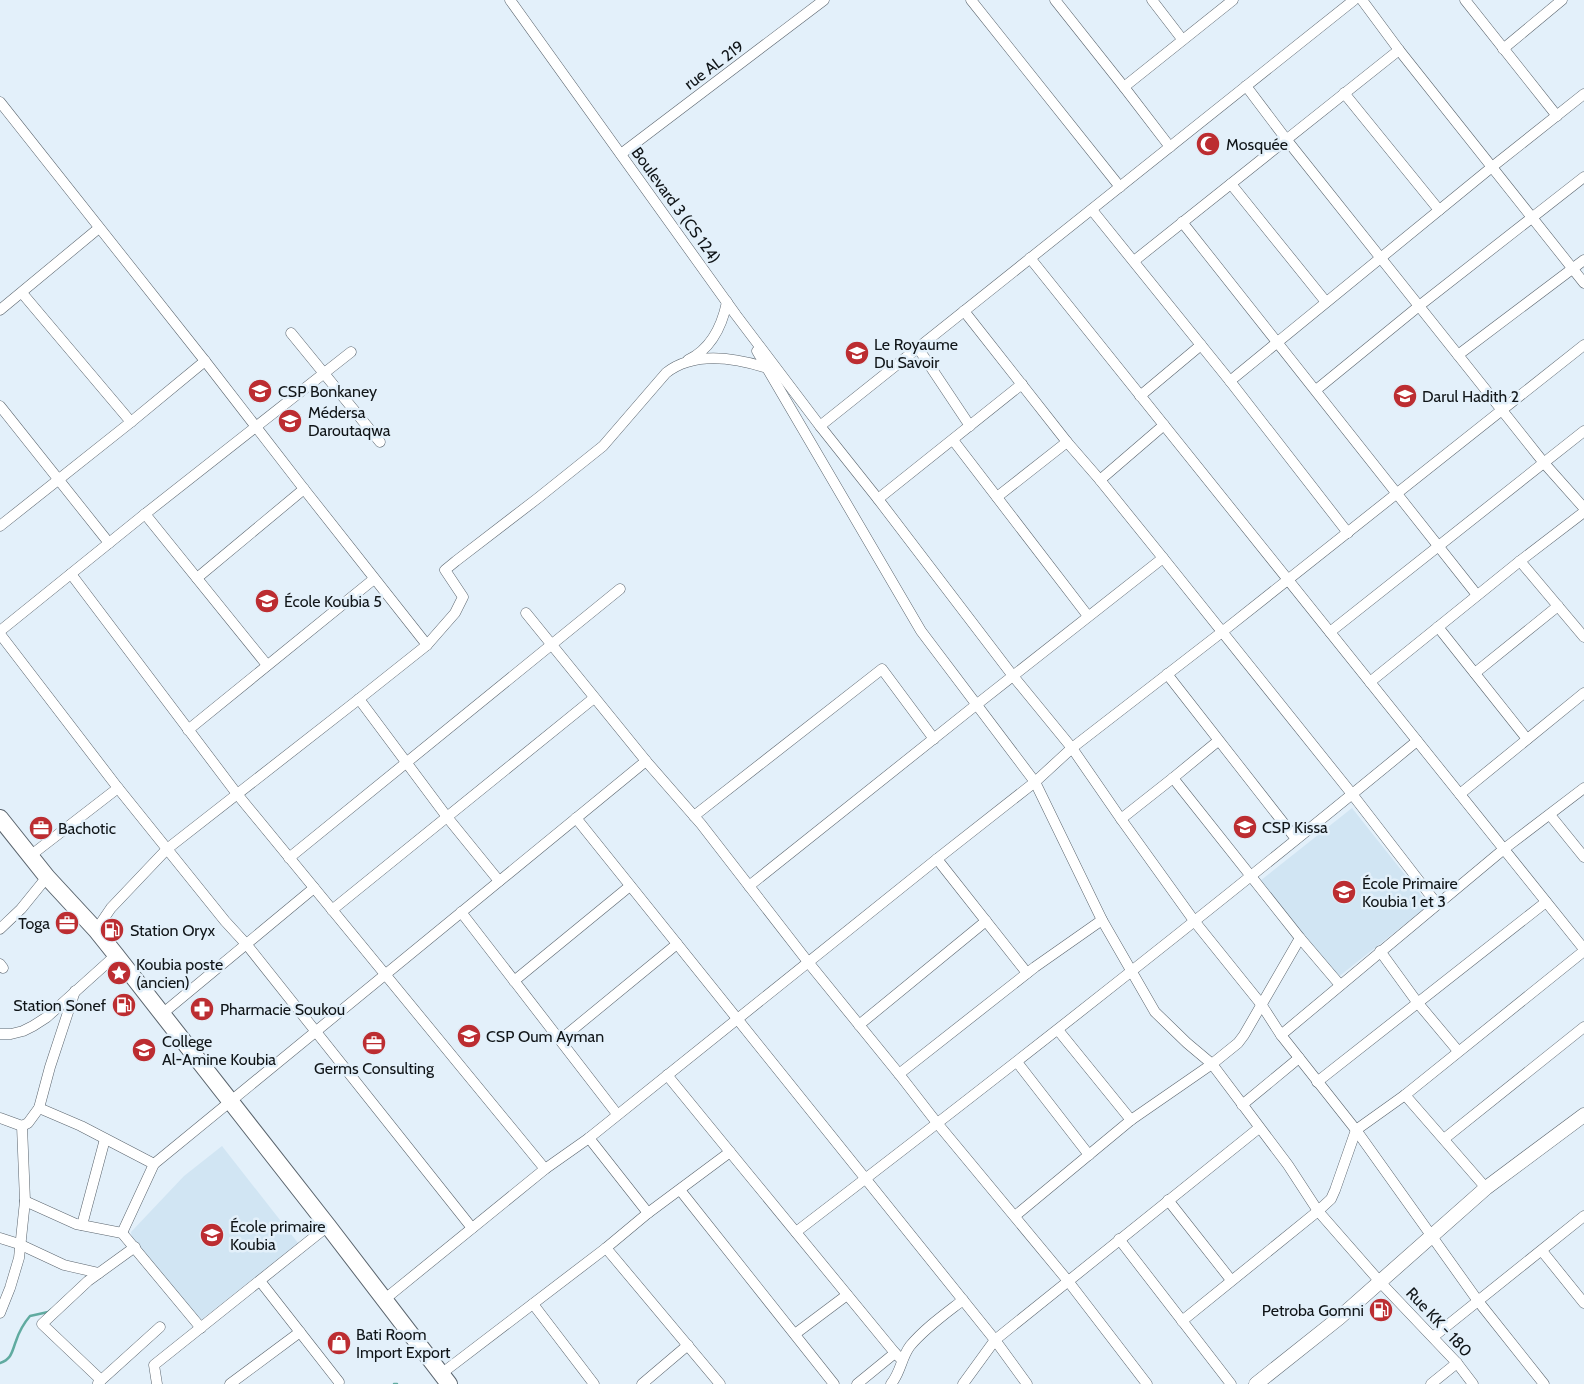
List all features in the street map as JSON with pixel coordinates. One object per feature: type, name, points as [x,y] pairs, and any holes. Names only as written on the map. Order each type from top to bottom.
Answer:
[{"type":"main road","points":[[0,818],[47,877],[96,930],[116,955],[385,1299],[445,1379]]},
{"type":"street","name":"Boulevard 3 (CS 124)","points":[[510,0],[736,315],[1013,676],[1072,748],[1194,922],[1261,1004],[1317,1082],[1356,1130],[1478,1301],[1544,1384]]},
{"type":"street","name":"rue AL 219","points":[[621,154],[824,0]]},
{"type":"street","points":[[971,0],[1120,187]]},
{"type":"street","points":[[1055,0],[1170,147]]},
{"type":"street","points":[[1152,0],[1182,39]]},
{"type":"street","points":[[1124,87],[1233,0]]},
{"type":"street","points":[[820,426],[1354,0]]},
{"type":"street","points":[[1362,0],[1399,50],[1584,283]]},
{"type":"street","points":[[1465,0],[1557,116]]},
{"type":"street","points":[[1503,49],[1562,0]]},
{"type":"street","points":[[1134,261],[1399,50]]},
{"type":"street","points":[[1246,86],[1544,463],[1584,510],[1370,682]]},
{"type":"street","points":[[1344,93],[1439,210]]},
{"type":"street","points":[[1230,381],[1584,94]]},
{"type":"street","points":[[1,106],[205,361],[427,645]]},
{"type":"street","points":[[1316,390],[1419,306],[1584,177]]},
{"type":"street","points":[[1231,184],[1326,302]]},
{"type":"street","points":[[1092,210],[1230,381],[1348,533]]},
{"type":"street","points":[[1182,222],[1477,595]]},
{"type":"street","points":[[0,310],[99,228]]},
{"type":"street","points":[[1030,258],[1584,950],[1404,1095],[1356,1130],[1335,1190],[1330,1199],[1318,1211],[1182,1321]]},
{"type":"street","points":[[1458,355],[1584,260]]},
{"type":"street","points":[[22,293],[131,422]]},
{"type":"street","points":[[683,363],[706,348],[716,334],[723,319],[727,302]]},
{"type":"street","points":[[964,311],[1067,442],[1100,480],[1352,794],[1437,904]]},
{"type":"street","name":"Rue KK - 180","points":[[736,315],[921,631],[1035,782],[1102,920],[1155,1012],[1186,1043],[1212,1064],[1288,1165],[1318,1211],[1381,1283],[1458,1363],[1473,1384]]},
{"type":"street","points":[[292,333],[380,442]]},
{"type":"street","points":[[1140,396],[1201,345]]},
{"type":"street","points":[[385,1299],[545,1169],[589,1138],[1035,782],[1072,748],[1398,494],[1584,345]]},
{"type":"street","points":[[918,348],[970,426]]},
{"type":"street","points":[[351,352],[145,514],[0,632],[118,788],[225,921],[247,945],[472,1228]]},
{"type":"street","points":[[96,930],[111,908],[167,849],[427,645],[455,613],[462,597],[445,570],[603,446],[675,365],[708,358],[723,358],[739,360],[780,372]]},
{"type":"street","points":[[0,526],[205,361]]},
{"type":"street","points":[[878,499],[1022,384]]},
{"type":"street","points":[[0,406],[109,543]]},
{"type":"street","points":[[1100,480],[1164,425]]},
{"type":"street","points":[[1330,632],[1584,431]]},
{"type":"street","points":[[953,440],[1088,616]]},
{"type":"street","points":[[997,497],[1067,442]]},
{"type":"street","points":[[197,578],[304,489]]},
{"type":"street","points":[[145,514],[267,665]]},
{"type":"street","points":[[749,886],[1163,558]]},
{"type":"street","points":[[1520,561],[1584,638]]},
{"type":"street","points":[[71,574],[237,794],[545,1169]]},
{"type":"street","points":[[188,730],[374,579]]},
{"type":"street","points":[[289,858],[620,589]]},
{"type":"street","points":[[1475,673],[1558,606]]},
{"type":"street","points":[[526,613],[646,761],[694,816],[937,1123],[1068,1281],[1147,1384]]},
{"type":"street","points":[[1438,627],[1527,739]]},
{"type":"street","points":[[694,816],[882,669],[934,739]]},
{"type":"street","points":[[1167,674],[1296,838]]},
{"type":"street","points":[[1460,794],[1584,693]]},
{"type":"street","points":[[332,910],[594,698]]},
{"type":"street","points":[[359,700],[447,817],[499,881]]},
{"type":"street","points":[[1121,819],[1218,740]]},
{"type":"street","points":[[796,1232],[1058,1030],[1130,970],[1194,922],[1417,741]]},
{"type":"street","points":[[122,1233],[154,1164],[229,1100],[646,761]]},
{"type":"street","points":[[1173,778],[1300,938],[1340,985]]},
{"type":"street","points":[[30,856],[118,788]]},
{"type":"street","points":[[1281,1034],[1504,849],[1584,788]]},
{"type":"street","points":[[1550,815],[1584,857]]},
{"type":"street","points":[[576,818],[995,1340],[1027,1384]]},
{"type":"street","points":[[937,859],[1027,973]]},
{"type":"street","points":[[0,929],[21,909],[47,877]]},
{"type":"street","points":[[514,980],[630,886]]},
{"type":"street","points":[[162,1014],[314,888]]},
{"type":"street","points":[[1317,1082],[1546,902]]},
{"type":"street","points":[[461,912],[617,1114]]},
{"type":"street","points":[[860,1025],[986,920]]},
{"type":"street","points":[[899,1074],[1027,973],[1102,920]]},
{"type":"street","points":[[1015,1216],[1131,1120],[1212,1064],[1238,1043],[1300,938]]},
{"type":"street","points":[[560,1040],[677,944]]},
{"type":"street","points":[[1380,951],[1417,1002],[1458,1051]]},
{"type":"street","points":[[0,1034],[23,1031],[47,1017],[116,955]]},
{"type":"street","points":[[0,1118],[22,1126],[28,1123],[39,1108],[50,1067],[75,991]]},
{"type":"street","points":[[1444,1139],[1584,1027]]},
{"type":"street","points":[[1058,1030],[1131,1120]]},
{"type":"street","points":[[1242,1105],[1299,1058]]},
{"type":"street","points":[[1017,1062],[1089,1155]]},
{"type":"street","points":[[667,1075],[898,1356],[898,1376],[891,1384]]},
{"type":"street","points":[[1404,1095],[1486,1188]]},
{"type":"street","points":[[39,1108],[154,1164]]},
{"type":"street","points":[[1262,1382],[1381,1283],[1486,1188],[1584,1115]]},
{"type":"street","points":[[0,1313],[19,1258],[24,1201],[22,1126]]},
{"type":"street","points":[[963,1384],[995,1340],[1259,1128]]},
{"type":"street","points":[[589,1138],[648,1213]]},
{"type":"street","points":[[82,1225],[105,1139]]},
{"type":"street","points":[[445,1379],[533,1304],[648,1213],[730,1152]]},
{"type":"street","points":[[680,1190],[834,1384]]},
{"type":"street","points":[[1168,1200],[1231,1280]]},
{"type":"street","points":[[24,1201],[76,1224],[122,1233],[201,1328]]},
{"type":"street","points":[[1433,1337],[1584,1216]]},
{"type":"street","points":[[157,1384],[154,1366],[328,1226]]},
{"type":"street","points":[[1119,1239],[1231,1384]]},
{"type":"street","points":[[2,1242],[19,1244],[64,1265],[99,1273]]},
{"type":"street","points":[[135,1247],[88,1281],[42,1324],[99,1382],[160,1326]]},
{"type":"street","points":[[606,1248],[720,1384]]},
{"type":"street","points":[[1542,1251],[1584,1303]]},
{"type":"street","points":[[260,1281],[339,1382]]},
{"type":"street","points":[[795,1334],[847,1295]]},
{"type":"street","points":[[856,1384],[910,1347],[924,1332],[963,1300]]},
{"type":"street","points":[[533,1304],[594,1384]]},
{"type":"street","points":[[230,1384],[300,1332]]},
{"type":"street","points":[[642,1384],[688,1345]]},
{"type":"street","points":[[1431,1384],[1458,1363]]},
{"type":"shaded area","points":[[1352,808],[1429,905],[1337,978],[1260,881]]},
{"type":"shaded area","name":"École primaire Koubia","points":[[222,1146],[298,1243],[201,1320],[132,1238],[131,1232],[184,1176]]},
{"type":"waterway","points":[[0,1363],[11,1354],[20,1331],[30,1316],[48,1312],[52,1309]]},
{"type":"place","name":"Mosquée","points":[[1208,144]]},
{"type":"place","name":"Le Royaume Du Savoir","points":[[857,353]]},
{"type":"place","name":"CSP Bonkaney","points":[[260,391]]},
{"type":"place","name":"Darul Hadith 2","points":[[1405,396]]},
{"type":"place","name":"Médersa Daroutaqwa","points":[[290,421]]},
{"type":"place","name":"École Koubia 5","points":[[267,601]]},
{"type":"place","name":"CSP Kissa","points":[[1245,827]]},
{"type":"place","name":"Bachotic","points":[[41,828]]},
{"type":"place","name":"École Primaire Koubia 1 et 3","points":[[1344,892]]},
{"type":"place","name":"Toga","points":[[67,923]]},
{"type":"place","name":"Station Oryx","points":[[112,930]]},
{"type":"place","name":"Koubia poste (ancien)","points":[[119,973]]},
{"type":"place","name":"Station Sonef","points":[[124,1005]]},
{"type":"place","name":"Pharmacie Soukou","points":[[202,1009]]},
{"type":"place","name":"CSP Oum Ayman","points":[[469,1036]]},
{"type":"place","name":"Germs Consulting","points":[[374,1043]]},
{"type":"place","name":"College Al-Amine Koubia","points":[[144,1050]]},
{"type":"place","name":"École primaire Koubia","points":[[212,1235]]},
{"type":"place","name":"Petroba Gomni","points":[[1381,1310]]},
{"type":"place","name":"Bati Room Import Export","points":[[339,1343]]}]
